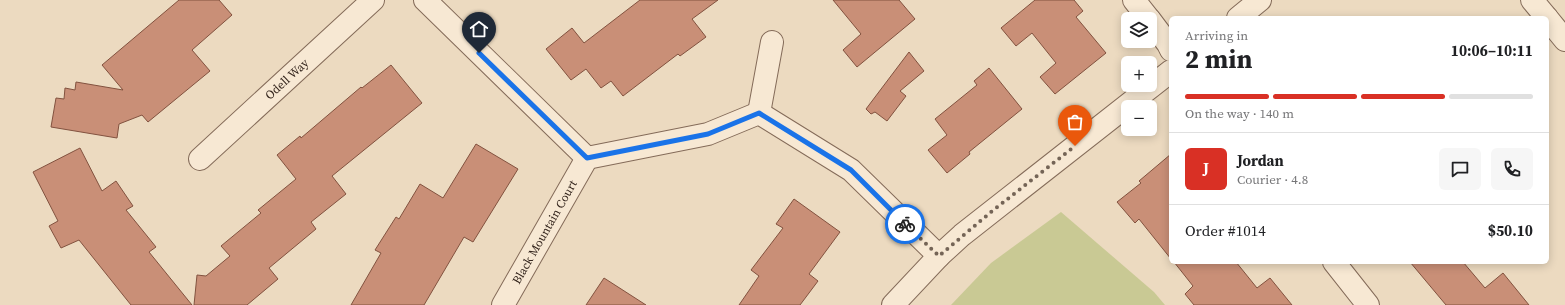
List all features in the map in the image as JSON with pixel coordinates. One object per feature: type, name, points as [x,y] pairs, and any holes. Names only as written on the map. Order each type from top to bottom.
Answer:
[{"type":"street","name":"Odell Way","points":[[200,159],[373,0]]},
{"type":"street","points":[[425,0],[587,158],[708,134],[759,113]]},
{"type":"street","points":[[1134,0],[1143,12]]},
{"type":"street","points":[[1240,16],[1260,0]]},
{"type":"street","points":[[1532,0],[1545,16]]},
{"type":"street","points":[[1549,20],[1565,40]]},
{"type":"street","points":[[1157,30],[1169,46]]},
{"type":"street","points":[[759,113],[772,42]]},
{"type":"street","points":[[893,305],[939,256],[991,212],[1169,73]]},
{"type":"street","points":[[759,113],[851,170],[939,256]]},
{"type":"street","name":"Black Mountain Court","points":[[503,305],[587,158]]},
{"type":"street","points":[[1336,264],[1368,305]]},
{"type":"green space","points":[[1061,212],[1154,292],[1165,305],[951,305],[991,263]]},
{"type":"building","points":[[179,0],[219,0],[232,15],[192,50],[210,71],[148,122],[142,115],[119,124],[117,138],[51,127],[56,98],[64,99],[65,88],[75,90],[76,82],[123,90],[102,65]]},
{"type":"building","points":[[640,0],[718,0],[692,19],[706,37],[680,56],[678,54],[623,96],[611,81],[601,88],[586,69],[571,80],[546,49],[572,28],[584,43]]},
{"type":"building","points":[[833,0],[899,0],[915,19],[857,67],[843,50],[861,34]]},
{"type":"building","points":[[1035,0],[1074,0],[1083,11],[1076,17],[1106,53],[1055,94],[1040,77],[1056,63],[1032,33],[1016,46],[1001,28]]},
{"type":"building","points":[[909,52],[924,71],[900,91],[906,96],[887,121],[875,112],[871,114],[866,109]]},
{"type":"building","points":[[391,65],[422,103],[332,176],[346,194],[311,222],[316,229],[269,268],[278,279],[247,305],[194,305],[197,275],[206,276],[230,256],[221,246],[261,213],[258,210],[296,179],[277,155],[300,136],[301,138],[361,87],[362,88]]},
{"type":"building","points":[[989,68],[1022,109],[969,152],[970,154],[947,173],[928,150],[947,135],[935,119],[977,85],[974,81]]},
{"type":"building","points":[[476,144],[518,169],[473,242],[464,237],[424,305],[351,305],[381,253],[375,250],[396,217],[399,219],[420,184],[443,198]]},
{"type":"building","points":[[80,148],[102,191],[116,181],[133,206],[126,210],[156,247],[149,252],[192,305],[131,305],[79,240],[61,248],[49,226],[58,221],[33,172]]},
{"type":"building","points":[[1169,156],[1169,256],[1139,219],[1135,223],[1117,202],[1141,183],[1139,181]]},
{"type":"building","points":[[794,199],[840,232],[809,274],[818,281],[800,305],[739,305],[759,276],[751,270],[783,228],[776,224]]},
{"type":"building","points":[[1176,264],[1238,264],[1257,288],[1270,278],[1292,305],[1194,305],[1185,294],[1193,286]]},
{"type":"building","points":[[1412,264],[1465,264],[1485,288],[1503,273],[1529,305],[1446,305]]},
{"type":"building","points":[[604,278],[646,305],[586,305]]},
{"type":"way so far","points":[[905,224],[939,256],[962,235],[1075,146]]},
{"type":"route","points":[[479,53],[587,158],[708,134],[759,113],[851,170],[905,224]]}]
